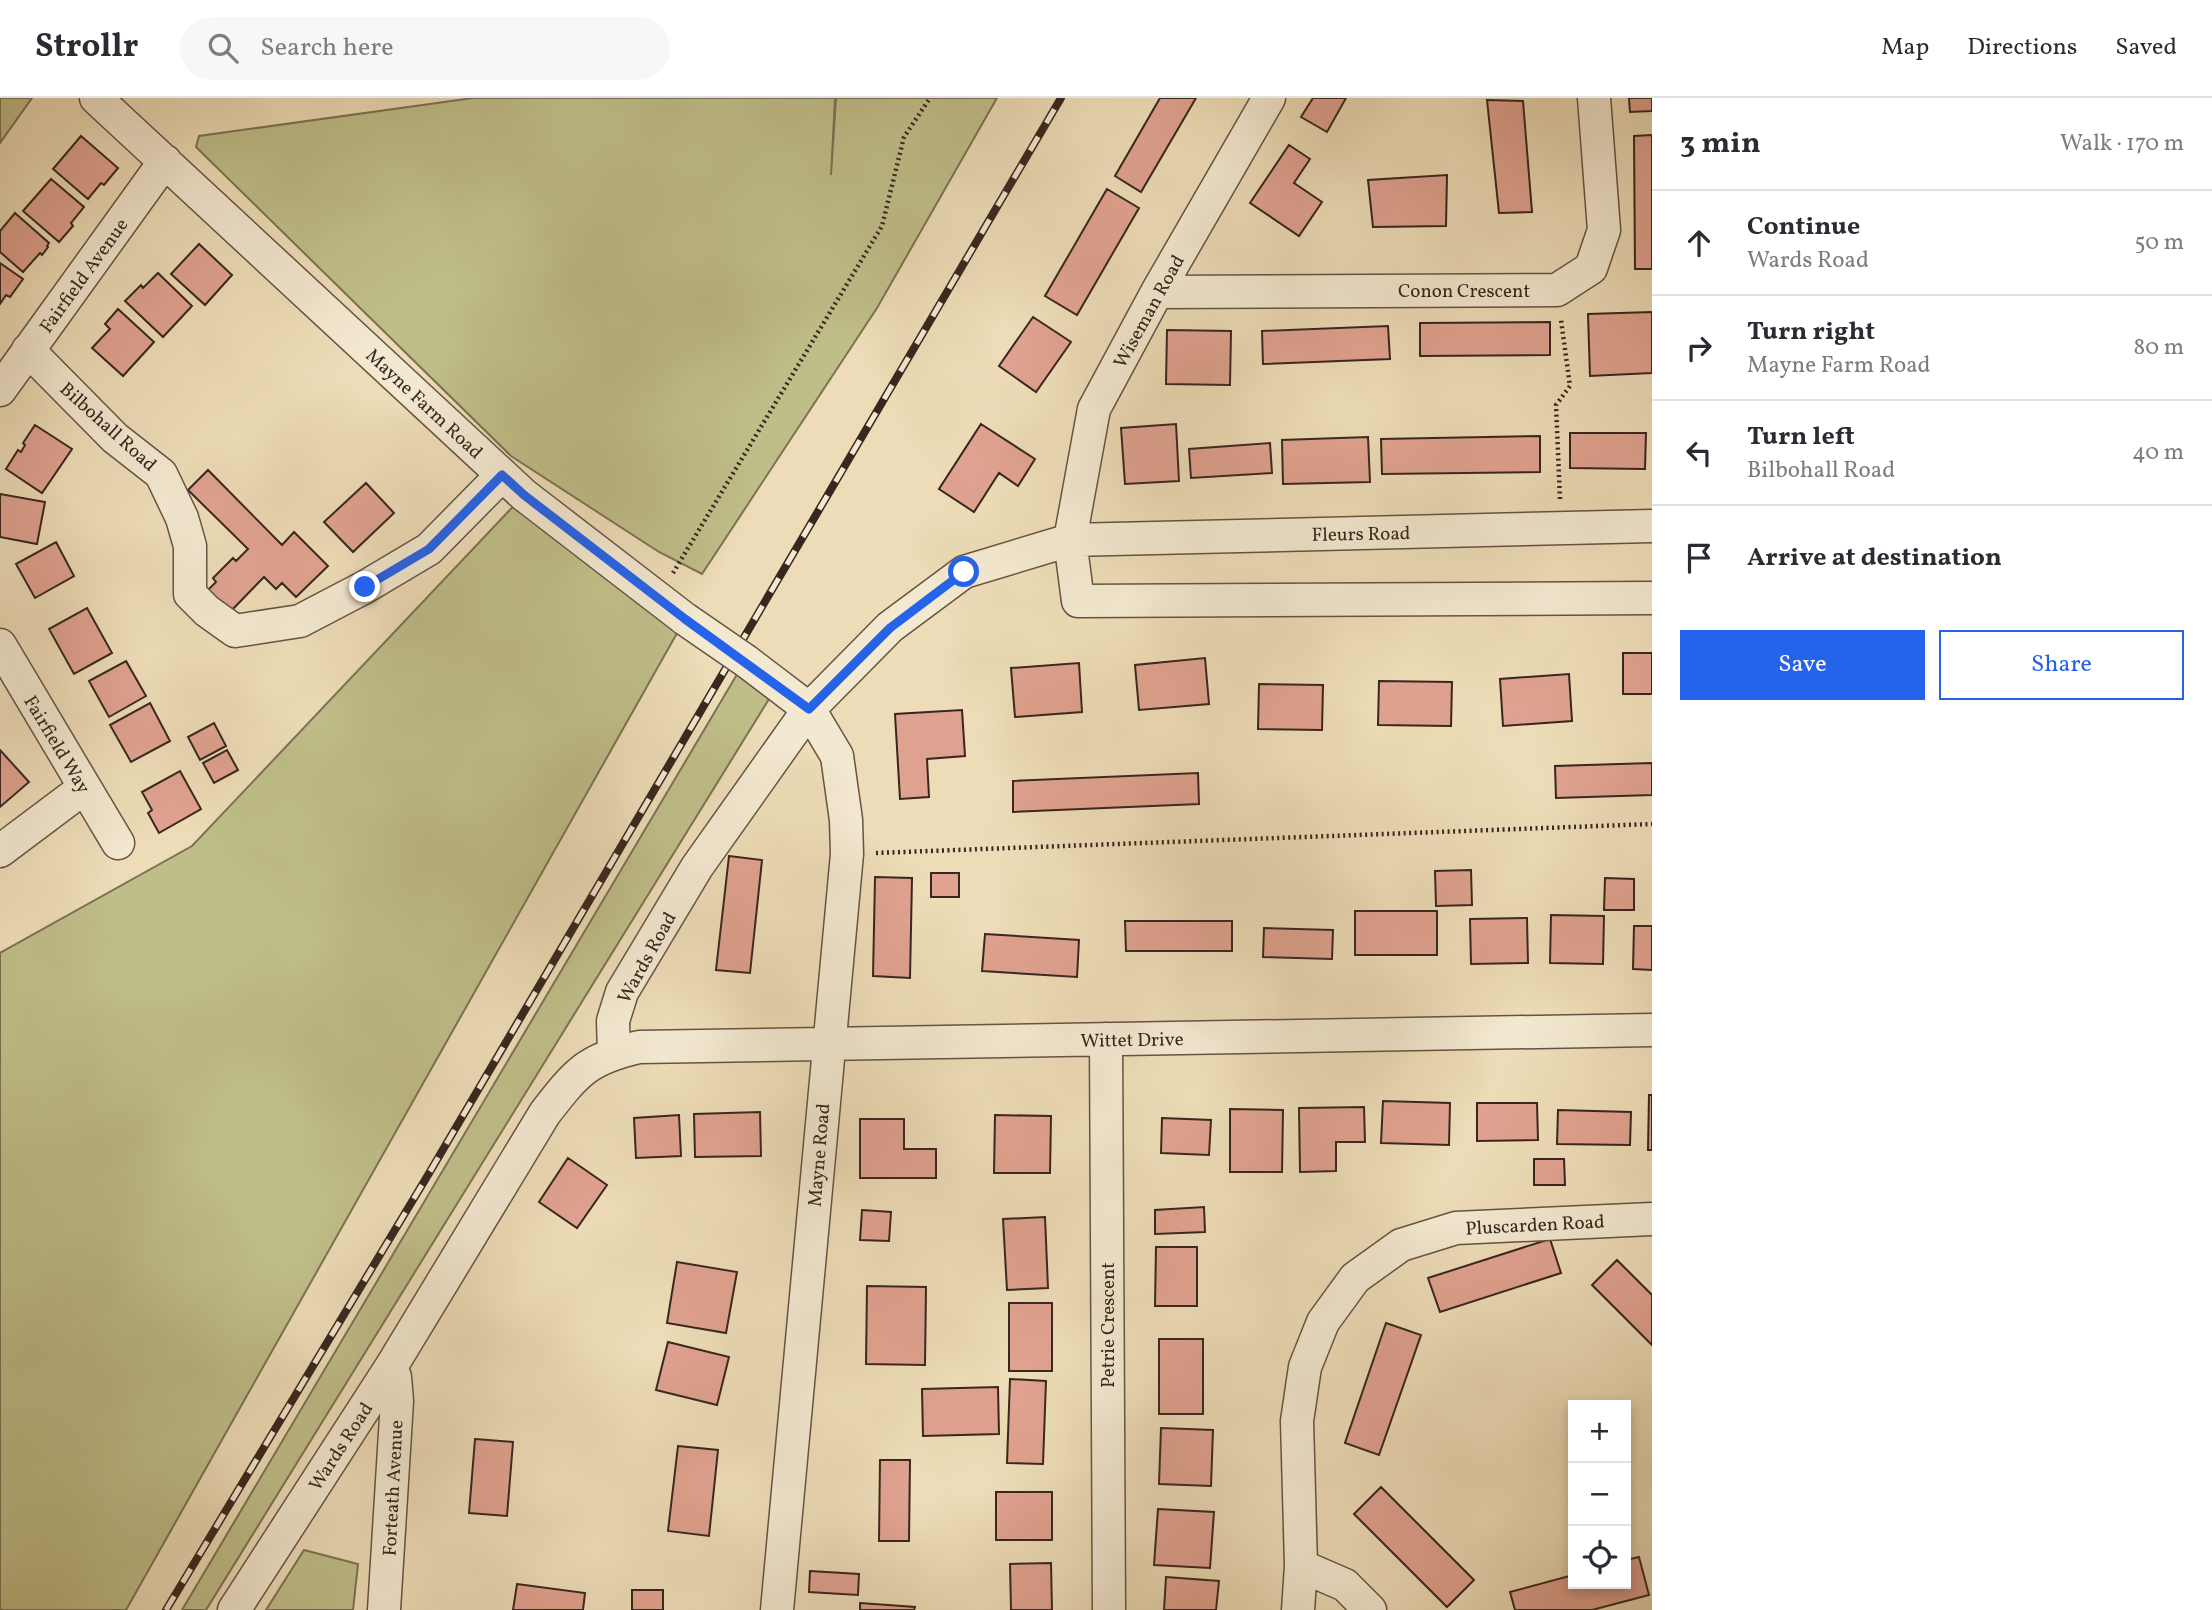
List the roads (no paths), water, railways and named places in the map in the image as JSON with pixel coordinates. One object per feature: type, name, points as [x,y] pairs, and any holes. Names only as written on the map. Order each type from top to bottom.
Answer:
[{"type":"street","name":"Mayne Farm Road","points":[[96,98],[524,495],[685,619],[809,709]]},
{"type":"street","name":"Wiseman Road","points":[[1269,98],[1157,292],[1094,409],[1070,540],[1078,601],[1652,598]]},
{"type":"street","name":"Conon Crescent","points":[[1157,292],[1557,290],[1591,268],[1604,230],[1594,98]]},
{"type":"street","name":"Fairfield Avenue","points":[[0,390],[165,161]]},
{"type":"street","name":"Bilbohall Road","points":[[28,351],[115,438],[161,474],[182,518],[190,546],[190,593],[207,611],[235,631],[300,621],[365,587],[429,549],[502,475]]},
{"type":"street","name":"Fleurs Road","points":[[1070,540],[1652,526]]},
{"type":"street","name":"Wards Road","points":[[234,1610],[391,1367],[545,1113],[590,1063],[614,1053],[613,1021],[622,992],[697,867],[809,709],[890,628],[964,572],[1070,540]]},
{"type":"street","name":"Fairfield Way","points":[[0,645],[118,842]]},
{"type":"street","name":"Mayne Road","points":[[777,1610],[847,854],[846,820],[837,756],[809,709]]},
{"type":"street","points":[[0,851],[84,788]]},
{"type":"street","name":"Wittet Drive","points":[[614,1053],[639,1047],[828,1042],[1652,1030]]},
{"type":"street","name":"Petrie Crescent","points":[[1106,1040],[1109,1610]]},
{"type":"street","name":"Pluscarden Road","points":[[1298,1610],[1301,1566],[1297,1421],[1305,1367],[1323,1322],[1355,1278],[1401,1245],[1456,1228],[1652,1219]]},
{"type":"street","name":"Forteath Avenue","points":[[384,1610],[397,1401],[395,1377],[391,1367]]},
{"type":"street","points":[[1301,1566],[1345,1585],[1370,1610]]},
{"type":"railway","points":[[166,1610],[428,1175],[1061,98]]}]
